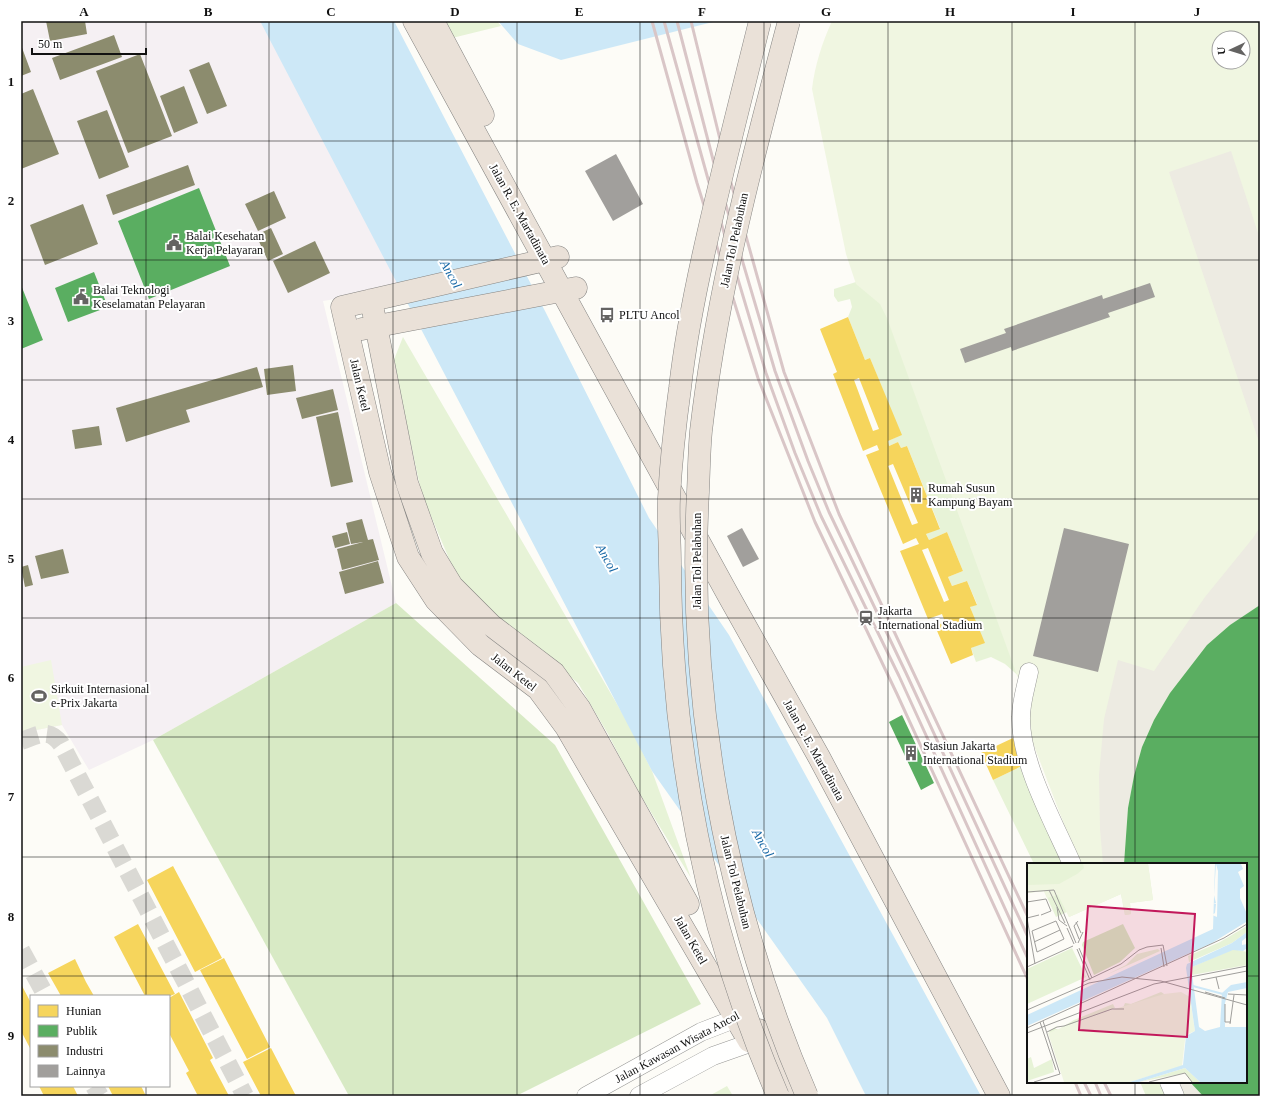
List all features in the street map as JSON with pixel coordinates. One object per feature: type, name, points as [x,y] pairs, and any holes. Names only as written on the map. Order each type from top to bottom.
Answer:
[{"type":"highway","name":"Jalan R. E. Martadinata","points":[[414,21],[727,593],[823,764],[999,1096]]},
{"type":"highway","name":"Jalan R. E. Martadinata","points":[[433,21],[545,260]]},
{"type":"highway","points":[[760,21],[715,203],[694,301],[680,386],[669,498],[670,628],[679,732],[694,828],[729,964],[762,1060],[778,1096]]},
{"type":"highway","name":"Jalan Tol Pelabuhan","points":[[789,21],[750,167],[720,304],[701,433],[696,526],[696,607],[704,716],[716,794],[733,877],[760,969],[786,1048],[807,1096]]},
{"type":"highway","name":"Jalan Ketel","points":[[545,260],[342,306],[380,472],[408,557],[436,600],[480,645],[538,689],[566,727],[742,1013]]},
{"type":"highway","points":[[348,332],[562,291]]},
{"type":"highway","name":"Jalan Ketel","points":[[371,300],[407,483],[432,553],[452,586],[492,625],[554,673],[580,709],[658,852],[742,1013]]},
{"type":"highway","points":[[396,524],[419,515]]},
{"type":"highway","points":[[742,1013],[756,1038],[797,1096]]},
{"type":"highway","points":[[756,1038],[778,1096]]},
{"type":"street","points":[[1029,672],[1022,710],[1022,736],[1040,792],[1072,863]]},
{"type":"street","name":"Jalan Kawasan Wisata Ancol","points":[[586,1096],[701,1032],[742,1013]]},
{"type":"street","name":"Jalan Kawasan Wisata Ancol","points":[[639,1096],[713,1056],[756,1038]]},
{"type":"street","points":[[1169,1083],[1175,1096]]},
{"type":"shaded area","points":[[21,21],[261,21],[402,288],[323,301],[396,603],[153,740],[89,770],[62,725],[21,733]]},
{"type":"shaded area","points":[[1231,151],[1260,239],[1260,445],[1169,172]]},
{"type":"shaded area","points":[[1260,527],[1260,605],[1230,625],[1207,645],[1170,693],[1154,720],[1142,747],[1134,776],[1128,808],[1124,863],[1103,863],[1100,829],[1099,775],[1104,719],[1118,660],[1154,671],[1205,597],[1253,538]]},
{"type":"shaded area","points":[[1177,1083],[1191,1083],[1203,1096],[1187,1096]]},
{"type":"green space","points":[[433,21],[497,21],[501,26],[444,40]]},
{"type":"green space","points":[[832,21],[1260,21],[1260,1096],[1184,1096],[1178,1083],[1247,1083],[1247,863],[1080,863],[1031,738],[1018,678],[887,318],[880,304],[856,284],[846,254],[812,89],[817,63]]},
{"type":"green space","points":[[871,236],[1021,678],[1005,664],[991,657],[976,662],[971,648],[984,642],[970,607],[977,604],[967,581],[952,586],[948,577],[963,571],[947,532],[929,540],[926,534],[940,528],[907,446],[901,448],[898,442],[889,446],[888,441],[901,435],[870,358],[865,360],[848,317],[852,307],[850,299],[838,302],[834,296],[834,289],[859,281]]},
{"type":"green space","points":[[403,337],[628,723],[652,771],[691,878],[635,786],[608,734],[578,683],[498,618],[456,575],[422,495],[393,362]]},
{"type":"green space","points":[[396,603],[555,745],[701,1004],[516,1096],[349,1096],[153,740]]},
{"type":"green space","name":"Sirkuit Internasional e-Prix Jakarta","points":[[51,660],[62,725],[21,733],[21,667]]},
{"type":"green space","points":[[1026,764],[1065,863],[1034,863],[993,780]]},
{"type":"green space","points":[[1140,1083],[1166,1083],[1172,1096],[1146,1096]]},
{"type":"green space","points":[[727,1086],[733,1096],[709,1096]]},
{"type":"water","name":"Ancol","points":[[260,21],[394,21],[545,311],[649,518],[729,635],[981,1096],[866,1096],[827,1018],[652,771]]},
{"type":"water","points":[[498,21],[717,21],[561,60],[518,44]]},
{"type":"building: Hunian","name":"Rumah Susun Kampung Bayam","points":[[848,317],[865,360],[870,358],[902,435],[888,441],[889,446],[898,442],[901,448],[907,446],[940,529],[926,534],[929,540],[947,532],[963,571],[948,577],[952,586],[967,581],[977,605],[970,607],[985,643],[971,648],[973,655],[951,664],[935,626],[945,622],[942,614],[928,619],[900,551],[919,544],[916,538],[903,544],[866,455],[879,450],[877,445],[863,451],[833,374],[837,372],[820,329]],"holes":[[[859,378],[879,429],[873,431],[854,380]],[[893,464],[918,523],[912,525],[888,466]],[[928,548],[949,600],[944,602],[922,550]]]},
{"type":"building: Hunian","points":[[1013,738],[1026,764],[993,780],[981,753]]},
{"type":"building: Hunian","points":[[173,866],[222,958],[195,972],[147,880]]},
{"type":"building: Hunian","points":[[138,924],[175,994],[170,996],[144,995],[114,937]]},
{"type":"building: Hunian","points":[[224,958],[270,1047],[247,1059],[200,970]]},
{"type":"building: Hunian","points":[[75,959],[93,995],[60,995],[48,973]]},
{"type":"building: Hunian","points":[[21,984],[30,1001],[30,1048],[21,1031]]},
{"type":"building: Hunian","points":[[179,992],[213,1058],[210,1060],[229,1096],[198,1096],[186,1073],[189,1071],[170,1035],[170,997]]},
{"type":"building: Hunian","points":[[271,1048],[296,1096],[261,1096],[243,1062]]},
{"type":"building: Hunian","points":[[40,1087],[74,1087],[78,1096],[44,1096]]},
{"type":"building: Hunian","points":[[108,1087],[142,1087],[146,1096],[113,1096]]},
{"type":"building: Publik","name":"Balai Kesehatan Kerja Pelayaran","points":[[199,188],[230,266],[149,299],[118,221]]},
{"type":"building: Publik","name":"Balai Teknologi Keselamatan Pelayaran","points":[[94,272],[108,307],[68,322],[55,288]]},
{"type":"building: Publik","points":[[21,285],[43,340],[21,349]]},
{"type":"building: Publik","points":[[1260,605],[1260,1096],[1203,1096],[1191,1083],[1247,1083],[1247,863],[1124,863],[1128,808],[1134,776],[1142,747],[1154,720],[1170,693],[1207,645],[1230,625]]},
{"type":"building: Publik","name":"Stasiun Jakarta International Stadium","points":[[902,715],[934,783],[921,790],[889,722]]},
{"type":"building: Industri","points":[[46,21],[85,21],[87,34],[50,41]]},
{"type":"building: Industri","points":[[114,35],[122,57],[60,80],[52,58]]},
{"type":"building: Industri","points":[[21,45],[31,72],[21,76]]},
{"type":"building: Industri","points":[[140,54],[172,136],[128,153],[96,71]]},
{"type":"building: Industri","points":[[209,62],[227,106],[207,114],[189,70]]},
{"type":"building: Industri","points":[[184,86],[198,123],[174,133],[160,96]]},
{"type":"building: Industri","points":[[33,89],[59,154],[21,169],[21,94]]},
{"type":"building: Industri","points":[[107,110],[129,167],[99,179],[77,121]]},
{"type":"building: Industri","points":[[188,165],[195,185],[113,215],[106,195]]},
{"type":"building: Industri","points":[[274,191],[286,218],[258,231],[245,204]]},
{"type":"building: Industri","points":[[83,204],[98,244],[45,265],[30,225]]},
{"type":"building: Industri","points":[[271,228],[283,254],[268,261],[256,235]]},
{"type":"building: Industri","points":[[315,241],[330,273],[288,293],[273,261]]},
{"type":"building: Industri","points":[[293,365],[296,391],[267,395],[264,369]]},
{"type":"building: Industri","points":[[257,367],[263,387],[186,410],[190,422],[126,442],[116,408]]},
{"type":"building: Industri","points":[[333,389],[338,410],[302,419],[296,398]]},
{"type":"building: Industri","points":[[338,412],[353,482],[331,487],[316,417]]},
{"type":"building: Industri","points":[[99,426],[102,445],[75,449],[72,430]]},
{"type":"building: Industri","points":[[362,519],[368,540],[373,539],[379,560],[342,570],[337,549],[363,542],[351,544],[346,523]]},
{"type":"building: Industri","points":[[347,532],[350,544],[335,548],[332,536]]},
{"type":"building: Industri","points":[[63,549],[69,573],[41,579],[35,556]]},
{"type":"building: Industri","points":[[378,561],[384,583],[345,594],[339,572]]},
{"type":"building: Industri","points":[[28,565],[33,585],[25,587],[21,567]]},
{"type":"building: Lainnya","points":[[616,154],[643,204],[613,221],[585,171]]},
{"type":"building: Lainnya","points":[[1150,283],[1155,297],[1108,313],[1110,317],[1012,351],[1011,347],[965,363],[960,349],[1006,333],[1004,329],[1102,295],[1103,299]]},
{"type":"building: Lainnya","points":[[742,528],[759,559],[743,567],[727,536]]},
{"type":"building: Lainnya","points":[[1064,528],[1129,544],[1098,672],[1033,656]]},
{"type":"tunnel","points":[[21,741],[38,735],[47,734],[52,736],[61,744],[245,1096]]},
{"type":"tunnel","points":[[21,950],[45,995]]},
{"type":"tunnel","points":[[95,1087],[100,1096]]},
{"type":"railway","points":[[652,21],[697,183],[758,378],[815,522],[897,694],[1027,978]]},
{"type":"railway","points":[[664,21],[708,179],[766,373],[795,453],[821,516],[899,676],[1027,957]]},
{"type":"railway","points":[[677,21],[717,175],[775,371],[808,461],[829,512],[906,673],[1027,935]]},
{"type":"railway","points":[[691,21],[728,172],[784,372],[839,514],[1027,915]]},
{"type":"railway","points":[[1075,1083],[1081,1096]]},
{"type":"railway","points":[[1084,1083],[1091,1096]]},
{"type":"railway","points":[[1095,1083],[1101,1096]]},
{"type":"railway","points":[[1104,1083],[1111,1096]]},
{"type":"place","name":"Balai Kesehatan Kerja Pelayaran","points":[[174,243]]},
{"type":"place","name":"Balai Teknologi Keselamatan Pelayaran","points":[[81,297]]},
{"type":"place","name":"PLTU Ancol","points":[[607,315]]},
{"type":"place","name":"Rumah Susun Kampung Bayam","points":[[916,495]]},
{"type":"place","name":"Jakarta International Stadium","points":[[866,618]]},
{"type":"place","name":"Sirkuit Internasional e-Prix Jakarta","points":[[39,696]]},
{"type":"place","name":"Stasiun Jakarta International Stadium","points":[[911,753]]}]
